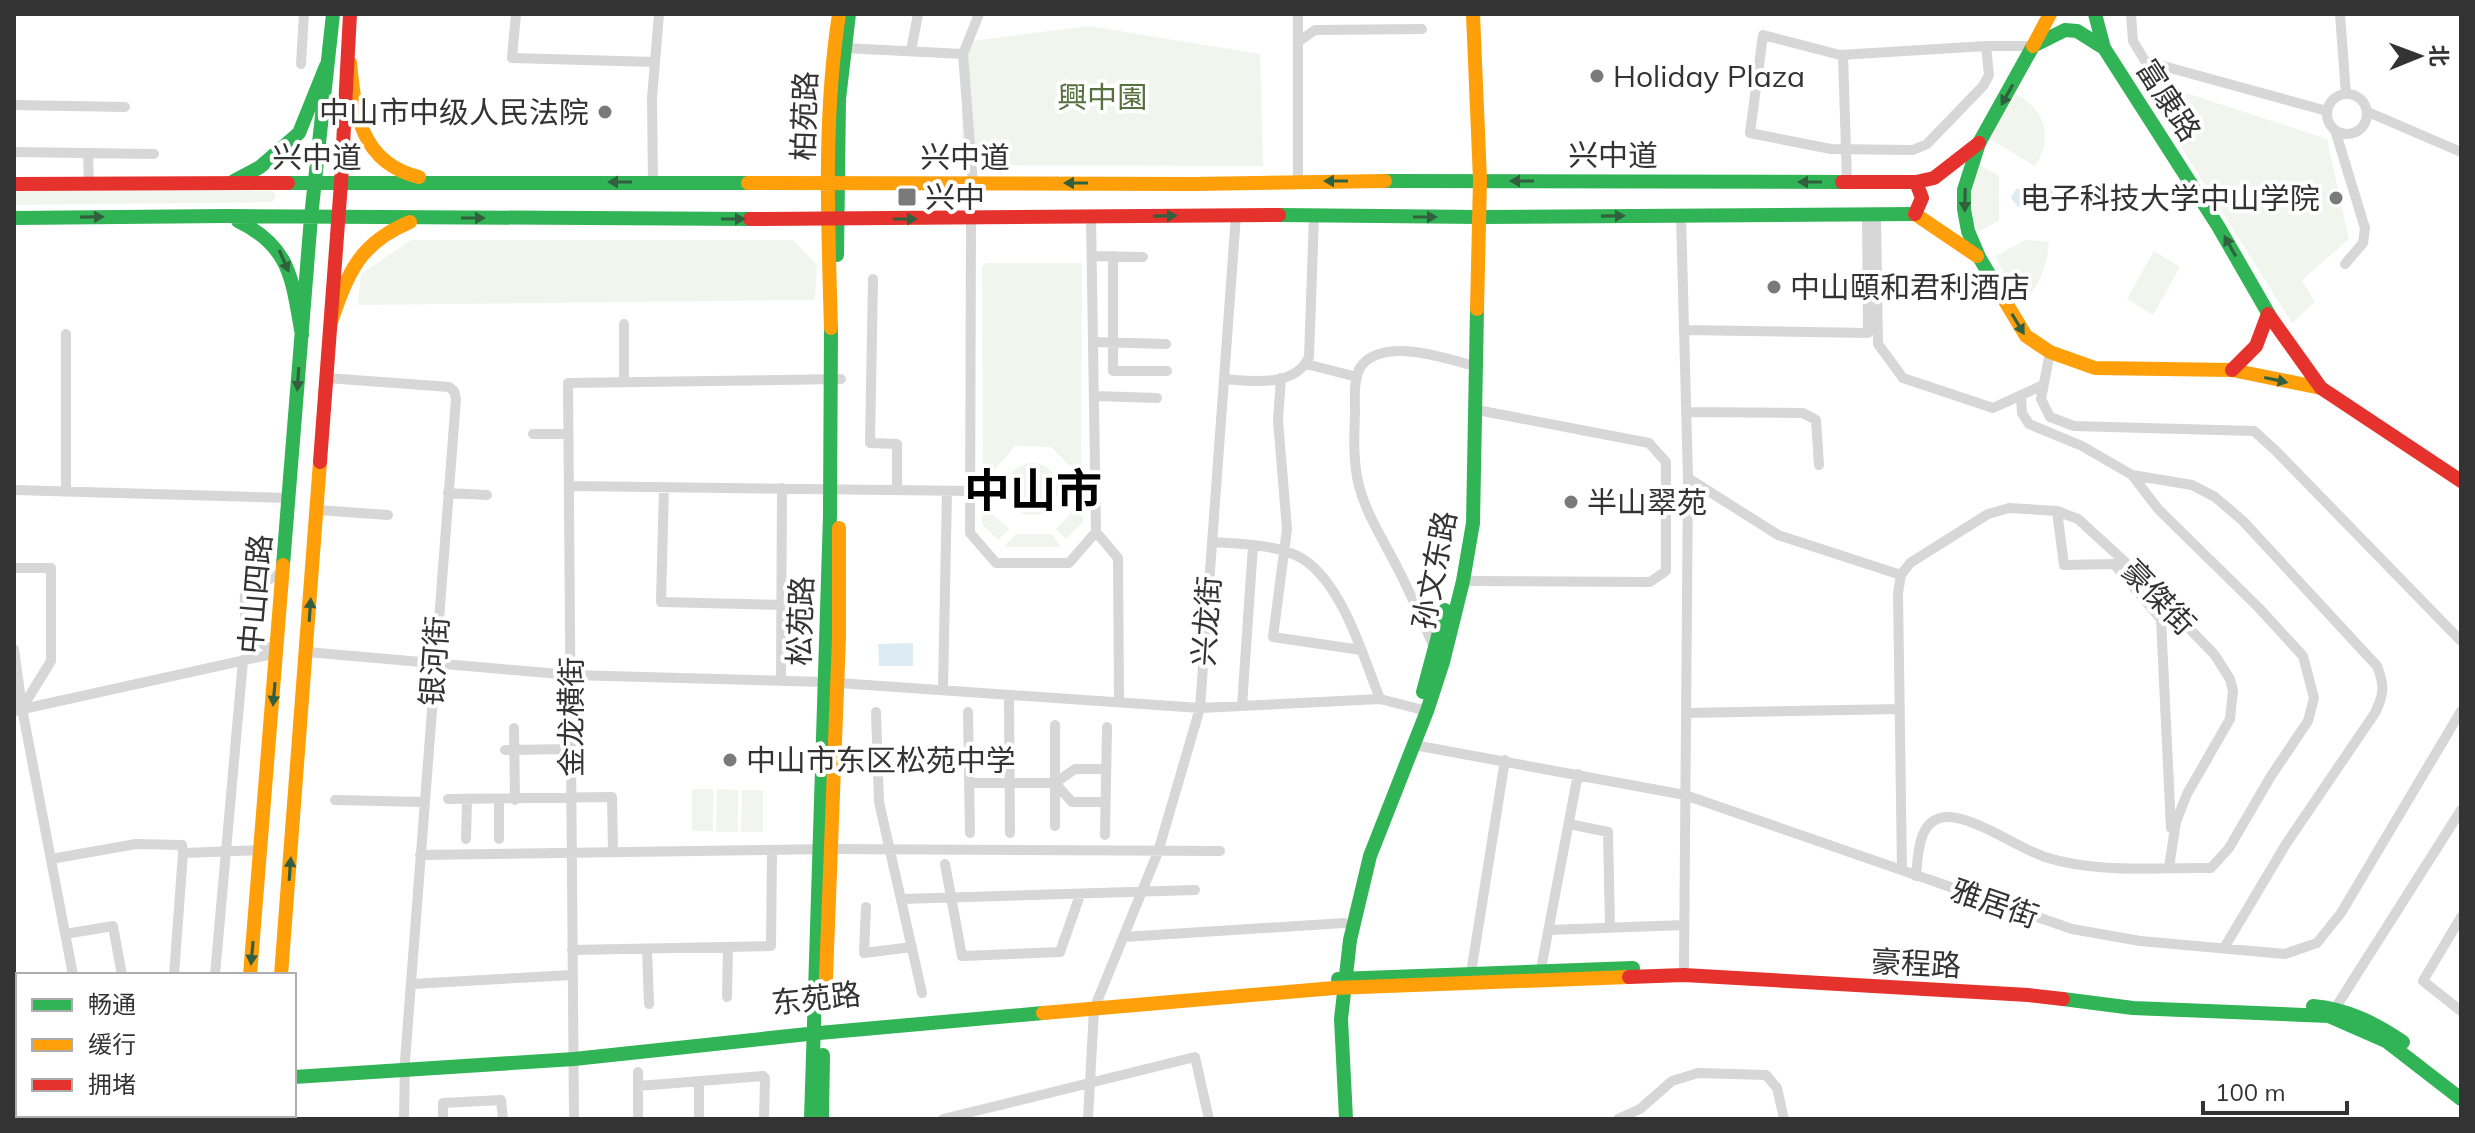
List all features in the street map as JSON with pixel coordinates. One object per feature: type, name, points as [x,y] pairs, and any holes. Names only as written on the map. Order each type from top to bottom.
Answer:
[{"type":"main road","points":[[230,183],[260,167],[299,133],[326,66],[330,14]]},
{"type":"main road","points":[[350,14],[348,64],[363,135],[380,157],[396,170],[436,182]]},
{"type":"main road","points":[[348,64],[358,14]]},
{"type":"main road","name":"柏苑路","points":[[833,219],[829,102],[839,14]]},
{"type":"main road","name":"柏苑路","points":[[833,184],[849,14]]},
{"type":"main road","name":"孙文东路","points":[[1466,14],[1475,180]]},
{"type":"main road","name":"孙文东路","points":[[1336,1119],[1331,1016],[1370,856],[1414,745],[1434,648],[1453,579],[1463,522],[1475,180],[1473,14]]},
{"type":"main road","points":[[2050,14],[1979,143],[1968,174],[1964,200],[1968,231],[1979,257],[2026,336],[2050,352],[2095,368],[2232,370],[2321,388],[2461,481]]},
{"type":"main road","points":[[2095,14],[2104,48]]},
{"type":"main road","name":"富康路","points":[[2033,46],[2065,30],[2077,31],[2104,48],[2218,226],[2268,314],[2321,388]]},
{"type":"main road","name":"中山四路","points":[[281,973],[348,64]]},
{"type":"main road","name":"中山四路","points":[[250,973],[326,66]]},
{"type":"main road","points":[[1979,143],[1934,178],[1916,182],[1922,193],[1922,206],[1915,214],[1979,257]]},
{"type":"main road","name":"兴中道","points":[[14,184],[1193,184],[1475,180],[1916,182]]},
{"type":"main road","name":"兴中道","points":[[14,218],[833,219],[1915,214]]},
{"type":"main road","points":[[225,216],[257,228],[279,249],[290,276],[302,335]]},
{"type":"main road","points":[[331,322],[349,269],[367,248],[391,228],[424,217]]},
{"type":"main road","name":"孙文东路","points":[[1346,1119],[1339,983],[1344,923],[1361,853],[1443,662],[1463,581],[1473,523],[1477,410],[1474,217]]},
{"type":"main road","name":"松苑路","points":[[820,1028],[835,489],[833,219]]},
{"type":"main road","points":[[2232,370],[2249,357],[2261,341],[2268,314]]},
{"type":"main road","name":"豪程路","points":[[1339,983],[1541,969],[1684,967],[2034,987],[2139,1000],[2336,1007],[2389,1032],[2461,1088]]},
{"type":"main road","name":"豪程路","points":[[1339,983],[1684,975],[2028,995],[2133,1008],[2329,1016],[2386,1041],[2461,1099]]},
{"type":"main road","name":"东苑路","points":[[296,1067],[405,1065],[573,1055],[820,1028],[1339,983]]},
{"type":"main road","points":[[811,1119],[820,1028]]},
{"type":"main road","points":[[820,1028],[822,1119]]},
{"type":"main road","name":"东苑路","points":[[296,1077],[405,1065]]},
{"type":"street","points":[[301,64],[304,14]]},
{"type":"street","points":[[516,14],[512,58],[655,62]]},
{"type":"street","points":[[653,182],[652,98],[659,14]]},
{"type":"street","points":[[911,51],[918,14]]},
{"type":"street","points":[[973,184],[963,54],[979,14]]},
{"type":"street","points":[[1298,14],[1298,181]]},
{"type":"street","points":[[2131,14],[2133,41],[2145,61],[2327,111]]},
{"type":"street","points":[[2340,14],[2346,94]]},
{"type":"street","points":[[1298,42],[1315,30],[1422,29]]},
{"type":"street","points":[[1986,46],[1989,75],[1983,86],[1927,144],[1913,150],[1831,149],[1750,133],[1763,35],[1843,55],[1986,46],[2033,46]]},
{"type":"street","points":[[844,48],[963,54]]},
{"type":"street","points":[[1843,55],[1847,182]]},
{"type":"street","points":[[2368,112],[2365,124],[2355,133],[2348,134],[2330,125],[2327,111],[2334,99],[2346,94],[2358,97],[2368,112],[2461,152]]},
{"type":"street","points":[[14,105],[125,107]]},
{"type":"street","points":[[2335,130],[2365,228],[2363,243],[2345,264]]},
{"type":"street","points":[[14,152],[154,154]]},
{"type":"street","points":[[88,153],[89,184]]},
{"type":"street","name":"兴龙街","points":[[1088,1119],[1096,1005],[1158,852],[1200,708],[1236,215]]},
{"type":"street","points":[[1681,215],[1688,478],[1684,967]]},
{"type":"street","points":[[1684,330],[1868,333],[1872,215]]},
{"type":"street","points":[[1872,215],[1878,344],[1903,378],[1993,408],[2043,385]]},
{"type":"street","points":[[1224,379],[1264,381],[1281,378],[1299,371],[1306,364],[1309,357],[1314,216]]},
{"type":"street","points":[[1091,217],[1096,532],[1118,558],[1119,702]]},
{"type":"street","points":[[971,218],[970,533],[996,563],[1069,563],[1096,532]]},
{"type":"street","points":[[1092,256],[1143,257]]},
{"type":"street","points":[[1113,256],[1113,371],[1167,371]]},
{"type":"street","points":[[873,279],[870,443],[897,444],[897,490]]},
{"type":"street","points":[[624,324],[624,382],[836,379]]},
{"type":"street","points":[[66,334],[66,491]]},
{"type":"street","points":[[1093,342],[1166,344]]},
{"type":"street","points":[[1443,662],[1371,520],[1359,488],[1355,466],[1357,377],[1361,366],[1385,352],[1421,353],[1467,364]]},
{"type":"street","points":[[2050,352],[2041,399],[2050,417],[2074,426],[2254,431],[2461,641]]},
{"type":"street","points":[[1306,364],[1357,377]]},
{"type":"street","name":"银河街","points":[[327,378],[449,387],[456,399],[420,855],[404,1119]]},
{"type":"street","points":[[1281,378],[1278,420],[1287,529],[1273,637],[1361,650]]},
{"type":"street","name":"金龙横街","points":[[574,1119],[568,383],[624,382]]},
{"type":"street","points":[[2021,395],[2022,413],[2029,424],[2082,446],[2132,475],[2192,485],[2215,497],[2243,521],[2377,666],[2384,684],[2384,694],[2375,713],[2286,844],[2224,948]]},
{"type":"street","points":[[1094,396],[1157,398]]},
{"type":"street","points":[[1463,581],[1650,582],[1666,571],[1666,462],[1649,443],[1477,410]]},
{"type":"street","points":[[1686,412],[1803,413],[1816,420],[1819,465]]},
{"type":"street","points":[[533,434],[568,434]]},
{"type":"street","points":[[1916,876],[1918,850],[1924,830],[1947,817],[1969,822],[2046,857],[2103,868],[2211,868],[2229,848],[2308,721],[2314,698],[2303,656],[2159,510],[2132,475]]},
{"type":"street","points":[[1688,478],[1778,535],[1901,575],[1898,593],[1902,870]]},
{"type":"street","points":[[569,486],[970,491]]},
{"type":"street","points":[[664,487],[661,602],[782,605]]},
{"type":"street","points":[[781,681],[782,488]]},
{"type":"street","points":[[14,490],[289,498]]},
{"type":"street","points":[[943,690],[947,491]]},
{"type":"street","points":[[448,493],[487,495]]},
{"type":"street","name":"豪傑街","points":[[1901,575],[1921,555],[1988,514],[2009,508],[2057,511],[2078,519],[2123,560],[2214,654],[2230,679],[2233,691],[2230,719],[2187,794],[2176,822],[2169,867]]},
{"type":"street","points":[[317,510],[388,515]]},
{"type":"street","points":[[2057,511],[2064,565],[2114,564],[2161,619],[2172,847]]},
{"type":"street","points":[[1212,542],[1284,552],[1302,559],[1330,583],[1380,699]]},
{"type":"street","points":[[1242,706],[1253,546]]},
{"type":"street","points":[[14,568],[51,568],[51,661],[18,709]]},
{"type":"street","points":[[277,653],[259,643],[244,624],[245,592],[283,572]]},
{"type":"street","points":[[14,649],[18,709],[73,973]]},
{"type":"street","points":[[307,652],[571,675],[830,682],[1200,708],[1380,699],[1423,710]]},
{"type":"street","points":[[18,709],[277,653]]},
{"type":"street","points":[[215,973],[243,660]]},
{"type":"street","points":[[1009,695],[1010,833]]},
{"type":"street","points":[[1686,713],[1900,709]]},
{"type":"street","name":"雅居街","points":[[1414,745],[1685,795],[2072,929],[2140,941],[2285,954],[2317,943],[2341,913],[2461,711]]},
{"type":"street","points":[[876,712],[879,802],[922,993]]},
{"type":"street","points":[[968,712],[970,833]]},
{"type":"street","points":[[1055,725],[1055,826]]},
{"type":"street","points":[[1105,835],[1107,727]]},
{"type":"street","points":[[514,728],[510,750],[515,800]]},
{"type":"street","points":[[510,750],[571,749]]},
{"type":"street","points":[[1471,973],[1505,760]]},
{"type":"street","points":[[969,783],[1055,783],[1075,769],[1105,769]]},
{"type":"street","points":[[1541,969],[1578,774]]},
{"type":"street","points":[[1055,783],[1072,802],[1104,802]]},
{"type":"street","points":[[448,799],[612,797],[613,851]]},
{"type":"street","points":[[466,839],[467,799]]},
{"type":"street","points":[[335,800],[424,802]]},
{"type":"street","points":[[499,800],[499,839]]},
{"type":"street","points":[[2336,1007],[2461,810]]},
{"type":"street","points":[[1569,824],[1608,832],[1610,927]]},
{"type":"street","points":[[51,859],[136,844],[182,845],[174,973]]},
{"type":"street","points":[[420,855],[824,849],[1220,851]]},
{"type":"street","points":[[183,853],[260,850]]},
{"type":"street","points":[[572,950],[771,946],[772,850]]},
{"type":"street","points":[[945,864],[962,956],[1060,952],[1080,895]]},
{"type":"street","points":[[901,899],[1195,890]]},
{"type":"street","points":[[866,907],[864,953],[912,947]]},
{"type":"street","points":[[2461,917],[2423,981],[2461,1011]]},
{"type":"street","points":[[1124,937],[1344,923]]},
{"type":"street","points":[[1549,930],[1684,925]]},
{"type":"street","points":[[65,934],[113,926],[122,973]]},
{"type":"street","points":[[727,997],[728,947]]},
{"type":"street","points":[[647,949],[649,1004]]},
{"type":"street","points":[[412,984],[572,975]]},
{"type":"street","points":[[943,1119],[1195,1057],[1209,1119]]},
{"type":"street","points":[[638,1072],[638,1119]]},
{"type":"street","points":[[1618,1119],[1640,1109],[1672,1081],[1698,1073],[1766,1075],[1777,1088],[1784,1119]]},
{"type":"street","points":[[638,1086],[763,1076],[764,1119]]},
{"type":"street","points":[[699,1081],[699,1119]]},
{"type":"street","points":[[443,1119],[443,1103],[501,1100],[503,1119]]},
{"type":"green space","name":"興中園","points":[[1089,26],[1260,54],[1263,166],[961,165],[963,42]]},
{"type":"green space","points":[[2137,77],[2327,139],[2349,239],[2302,280],[2315,302],[2292,323]]},
{"type":"green space","points":[[2016,94],[2034,108],[2044,126],[2044,145],[2035,166],[1990,139]]},
{"type":"green space","points":[[1977,164],[1999,176],[1999,221],[1978,232],[1972,198]]},
{"type":"green space","points":[[14,191],[273,191],[276,197],[272,202],[14,205]]},
{"type":"green space","points":[[411,240],[793,240],[817,265],[815,300],[358,305],[361,274]]},
{"type":"green space","points":[[2025,240],[2049,242],[2041,276],[2022,305],[1995,257]]},
{"type":"green space","points":[[2154,251],[2180,267],[2153,315],[2127,299]]},
{"type":"green space","points":[[986,263],[1082,263],[1081,477],[1076,477],[1076,472],[1051,447],[1015,446],[988,477],[983,477],[982,267]]},
{"type":"green space","points":[[1032,463],[1050,471],[1058,489],[1050,507],[1032,515],[1014,507],[1006,489],[1014,471]]},
{"type":"green space","points":[[1077,502],[1082,502],[1083,522],[1066,539],[1056,529],[1077,507]]},
{"type":"green space","points":[[982,505],[1009,529],[998,540],[982,524]]},
{"type":"green space","points":[[1016,534],[1052,534],[1061,547],[1004,547]]},
{"type":"green space","points":[[692,789],[713,789],[713,831],[692,831]]},
{"type":"green space","points":[[717,789],[738,790],[738,832],[716,832]]},
{"type":"green space","points":[[742,790],[763,790],[763,832],[741,832]]},
{"type":"shaded area","points":[[2016,189],[2052,189],[2056,200],[2052,208],[2018,207],[2011,198]]},
{"type":"shaded area","points":[[913,643],[913,666],[879,666],[878,644]]},
{"type":"traffic: fast","points":[[283,565],[311,217],[333,14]]},
{"type":"traffic: fast","points":[[837,255],[839,99],[849,14]]},
{"type":"traffic: fast","points":[[2095,14],[2104,48]]},
{"type":"traffic: fast","points":[[2002,296],[1968,231],[1964,190],[1979,143],[2033,46],[2065,30],[2077,31],[2104,48],[2218,226],[2271,318]]},
{"type":"traffic: fast","points":[[234,181],[260,167],[299,133],[326,66]]},
{"type":"traffic: fast","points":[[1385,181],[1842,182]]},
{"type":"traffic: fast","points":[[288,183],[748,183]]},
{"type":"traffic: fast","points":[[1279,215],[1915,214]]},
{"type":"traffic: fast","points":[[14,218],[750,219]]},
{"type":"traffic: fast","points":[[238,221],[256,231],[279,254],[292,282],[302,335]]},
{"type":"traffic: fast","points":[[1346,1119],[1341,1019],[1350,940],[1370,856],[1443,662],[1463,581],[1473,523],[1477,309]]},
{"type":"traffic: fast","points":[[811,1119],[830,515],[831,328]]},
{"type":"traffic: fast","points":[[1423,692],[1445,610]]},
{"type":"traffic: fast","points":[[1338,979],[1633,968]]},
{"type":"traffic: fast","points":[[2063,999],[2133,1008],[2329,1016],[2386,1041],[2461,1099]]},
{"type":"traffic: fast","points":[[2313,1006],[2360,1018],[2403,1042]]},
{"type":"traffic: fast","points":[[296,1077],[574,1059],[1043,1013]]},
{"type":"traffic: fast","points":[[822,1119],[823,1055]]},
{"type":"traffic: fast","points":[[31,1119],[40,1117]]},
{"type":"traffic: fast","points":[[57,1119],[66,1117]]},
{"type":"traffic: slow","points":[[831,328],[829,132],[839,14]]},
{"type":"traffic: slow","points":[[1473,14],[1480,180],[1477,309]]},
{"type":"traffic: slow","points":[[2033,46],[2050,14]]},
{"type":"traffic: slow","points":[[350,63],[359,118],[373,148],[384,160],[419,177]]},
{"type":"traffic: slow","points":[[748,183],[1385,181]]},
{"type":"traffic: slow","points":[[1915,214],[1977,256]]},
{"type":"traffic: slow","points":[[331,322],[350,274],[367,250],[393,230],[410,222]]},
{"type":"traffic: slow","points":[[2002,296],[2026,336],[2050,352],[2095,368],[2232,370],[2321,388]]},
{"type":"traffic: slow","points":[[281,973],[320,462]]},
{"type":"traffic: slow","points":[[825,1003],[839,637],[839,528]]},
{"type":"traffic: slow","points":[[250,973],[283,565]]},
{"type":"traffic: slow","points":[[1043,1013],[1334,988],[1629,977]]},
{"type":"traffic: jam","points":[[320,462],[350,14]]},
{"type":"traffic: jam","points":[[1842,182],[1916,182],[1934,178],[1979,143]]},
{"type":"traffic: jam","points":[[1915,214],[1922,198],[1916,182]]},
{"type":"traffic: jam","points":[[14,184],[288,183]]},
{"type":"traffic: jam","points":[[750,219],[1279,215]]},
{"type":"traffic: jam","points":[[2232,370],[2256,346],[2268,314]]},
{"type":"traffic: jam","points":[[2271,318],[2321,388],[2461,481]]},
{"type":"traffic: jam","points":[[1629,977],[1684,975],[2063,999]]},
{"type":"place","name":"Holiday Plaza","points":[[1597,76]]},
{"type":"place","name":"中山市中级人民法院","points":[[605,112]]},
{"type":"place","name":"兴中","points":[[907,197]]},
{"type":"place","name":"电子科技大学中山学院","points":[[2336,198]]},
{"type":"place","name":"中山頤和君利酒店","points":[[1774,287]]},
{"type":"place","name":"半山翠苑","points":[[1571,502]]},
{"type":"place","name":"中山市东区松苑中学","points":[[730,760]]},
{"type":"district","name":"中山市","points":[[1033,490]]}]
